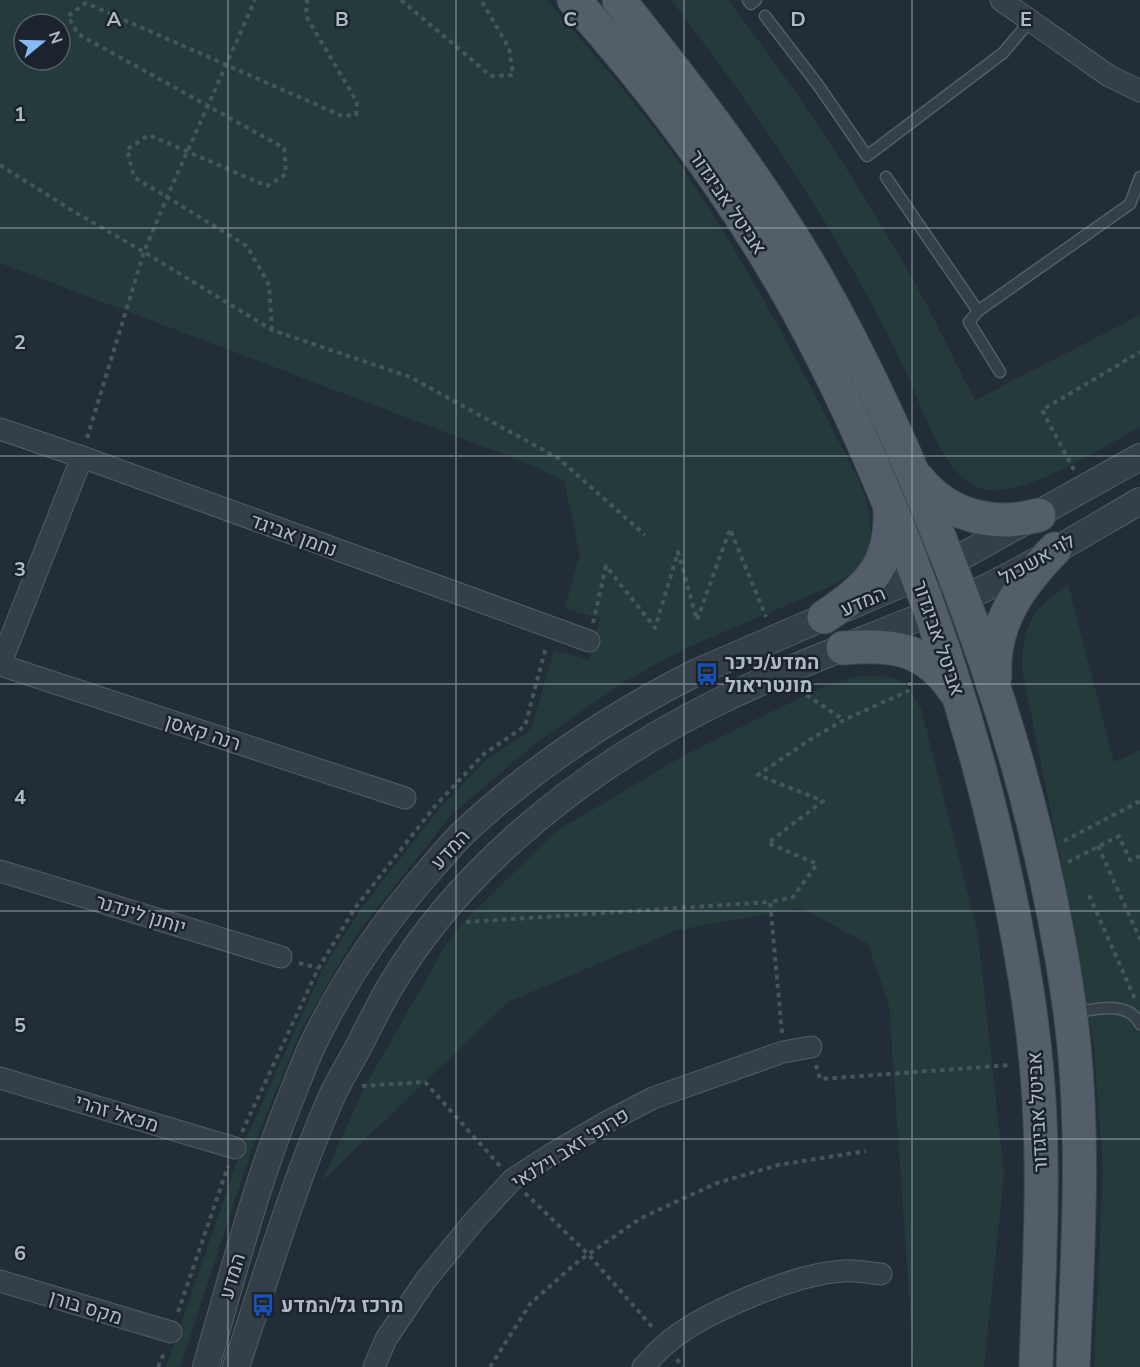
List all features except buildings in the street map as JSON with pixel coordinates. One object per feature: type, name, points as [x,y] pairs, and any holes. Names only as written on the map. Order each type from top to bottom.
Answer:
[{"type":"main road","name":"אביטל אביגדור","points":[[574,0],[671,118],[731,203],[784,287],[862,438],[918,577],[962,704],[989,805],[1014,915],[1036,1063],[1040,1159],[1036,1367]]},
{"type":"main road","name":"אביטל אביגדור","points":[[619,0],[701,102],[771,204],[816,277],[864,365],[916,476],[950,562],[998,699],[1044,863],[1070,1013],[1078,1111],[1080,1196],[1073,1367]]},
{"type":"main road","points":[[916,476],[928,491],[945,504],[970,515],[989,520],[1009,521],[1039,515]]},
{"type":"main road","points":[[824,617],[857,594],[877,571],[888,542],[889,504]]},
{"type":"main road","points":[[998,699],[996,651],[1005,616],[1022,586],[1055,549]]},
{"type":"main road","points":[[843,648],[890,647],[921,656],[940,671],[962,704]]},
{"type":"street","points":[[1001,0],[1109,76],[1140,91]]},
{"type":"street","name":"נחמן אביגד","points":[[0,429],[82,456],[589,641]]},
{"type":"street","points":[[0,665],[82,456]]},
{"type":"street","name":"לוי אשכול","points":[[950,562],[1039,515],[1140,457]]},
{"type":"street","name":"לוי אשכול","points":[[931,613],[1055,549],[1140,501]]},
{"type":"street","name":"המדע","points":[[206,1367],[272,1143],[313,1044],[358,964],[411,891],[461,835],[562,751],[657,692],[697,672],[950,562]]},
{"type":"street","name":"המדע","points":[[236,1367],[305,1164],[333,1096],[391,985],[434,924],[471,881],[523,831],[580,785],[634,748],[722,700],[931,613]]},
{"type":"street","name":"רנה קאסן","points":[[0,665],[405,798]]},
{"type":"street","name":"יוחנן לינדנר","points":[[0,871],[281,957]]},
{"type":"street","name":"פרופ' זאב וילנאי","points":[[374,1367],[386,1339],[425,1281],[474,1221],[512,1180],[605,1123],[653,1098],[783,1052],[811,1047]]},
{"type":"street","name":"מכאל זהרי","points":[[0,1078],[235,1148]]},
{"type":"street","points":[[643,1367],[666,1343],[698,1322],[751,1297],[803,1277],[844,1271],[881,1274]]},
{"type":"street","name":"מקס בורן","points":[[0,1281],[171,1332]]},
{"type":"lane","points":[[748,0],[751,4],[756,0]]},
{"type":"lane","points":[[765,16],[818,85],[867,156],[1003,52],[1030,21]]},
{"type":"lane","points":[[886,177],[978,311]]},
{"type":"lane","points":[[1000,372],[969,322],[978,311],[1130,204],[1140,177]]},
{"type":"lane","points":[[1070,1013],[1111,1007],[1127,1010],[1138,1019],[1140,1024]]},
{"type":"path","points":[[82,456],[144,252],[166,197],[255,0]]},
{"type":"path","points":[[272,330],[269,285],[247,246],[134,177],[127,149],[149,135],[267,186],[286,174],[284,148],[78,34],[69,16],[86,3],[342,116],[356,115],[357,102],[306,16],[307,0]]},
{"type":"path","points":[[401,0],[491,76],[513,75],[509,48],[481,0]]},
{"type":"path","points":[[0,165],[272,330],[410,377],[558,458],[645,535]]},
{"type":"path","points":[[1084,489],[1042,410],[1140,352]]},
{"type":"path","points":[[589,641],[606,566],[655,628],[678,552],[697,620],[730,529],[768,623]]},
{"type":"path","points":[[463,922],[770,902],[793,897],[817,864],[768,843],[823,801],[758,775],[809,740],[844,720],[910,690],[910,674]]},
{"type":"path","points":[[793,686],[844,720]]},
{"type":"path","points":[[1044,863],[1140,801]]},
{"type":"path","points":[[1044,863],[1098,846],[1119,836],[1130,861],[1140,856]]},
{"type":"path","points":[[1098,846],[1140,939]]},
{"type":"path","points":[[1089,895],[1135,1000]]},
{"type":"path","points":[[770,902],[783,1052]]},
{"type":"path","points":[[811,1047],[820,1079],[1036,1063]]},
{"type":"path","points":[[356,1086],[425,1082],[512,1180],[588,1254],[666,1343],[682,1367]]},
{"type":"path","points":[[490,1367],[530,1304],[588,1254],[640,1218],[717,1183],[778,1165],[866,1151]]},
{"type":"green space","points":[[0,0],[547,0],[642,112],[671,151],[723,231],[794,356],[860,483],[867,503],[871,528],[870,543],[864,560],[852,574],[827,588],[686,648],[624,682],[540,740],[451,815],[356,935],[301,1030],[251,1152],[180,1367],[166,1367],[241,1150],[322,971],[360,910],[439,809],[487,759],[531,730],[554,650],[589,660],[600,618],[565,609],[580,553],[564,481],[532,465],[0,263]]},
{"type":"green space","points":[[671,0],[728,0],[795,91],[857,185],[917,287],[975,400],[1140,315],[1140,427],[1085,458],[1018,487],[999,490],[983,489],[969,482],[957,472],[938,444],[886,332],[832,233],[771,137]]},
{"type":"green space","points":[[1068,585],[1114,762],[1140,750],[1140,1367],[1094,1367],[1103,1171],[1094,1047],[1074,926],[1022,669],[1027,629],[1045,602]]},
{"type":"green space","points":[[885,675],[904,682],[921,709],[978,934],[1004,1175],[984,1367],[914,1367],[889,1005],[868,944],[801,908],[678,930],[508,1002],[322,1181],[365,1086],[444,948],[463,922],[558,830],[683,756],[824,686],[859,676]]},
{"type":"place","name":"המדע/כיכר מונטריאול","points":[[707,674]]},
{"type":"place","name":"מרכז גל/המדע","points":[[263,1305]]}]
